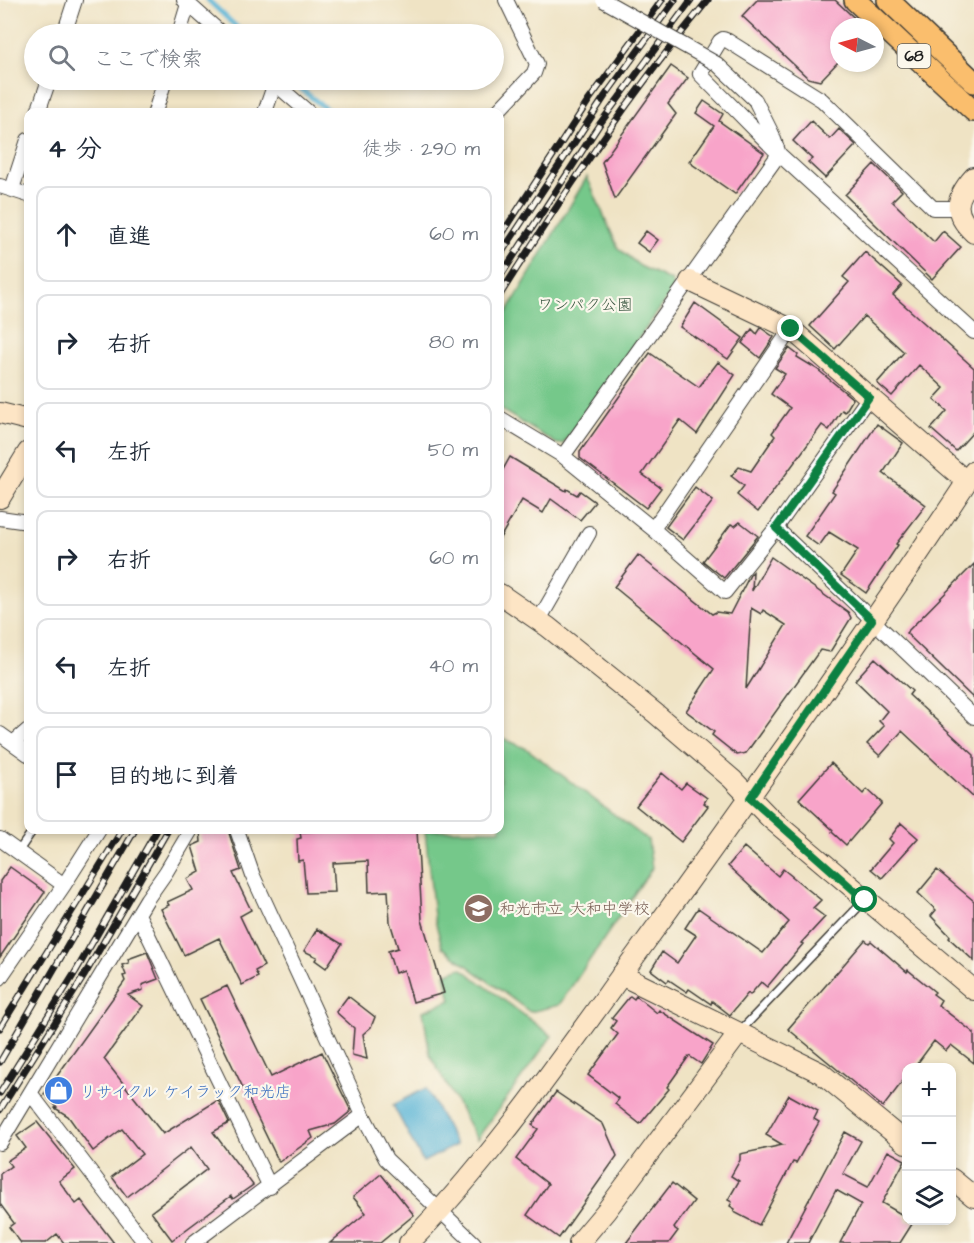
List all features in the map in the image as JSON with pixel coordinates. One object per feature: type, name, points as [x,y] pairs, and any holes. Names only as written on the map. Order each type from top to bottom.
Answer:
[{"type":"main road","name":"68","points":[[855,0],[974,111]]},
{"type":"main road","name":"68","points":[[888,0],[974,82]]},
{"type":"street","points":[[67,24],[75,0]]},
{"type":"street","points":[[501,108],[534,73],[537,64],[506,0]]},
{"type":"street","points":[[603,0],[717,64],[755,100],[779,153]]},
{"type":"street","points":[[181,24],[186,2],[211,24]]},
{"type":"street","points":[[958,208],[933,208],[822,100],[723,39],[720,41],[700,74],[779,153],[974,332]]},
{"type":"street","points":[[39,108],[46,90]]},
{"type":"street","points":[[155,108],[162,90]]},
{"type":"street","points":[[266,108],[271,90]]},
{"type":"street","points":[[283,90],[303,108]]},
{"type":"street","points":[[24,149],[6,188],[24,194]]},
{"type":"street","points":[[563,456],[690,281],[779,153]]},
{"type":"street","points":[[974,177],[963,190],[958,208],[961,218],[974,233]]},
{"type":"street","points":[[409,1243],[441,1211],[514,1119],[621,975],[750,798],[970,476],[869,397],[791,329],[690,281]]},
{"type":"street","points":[[653,529],[791,329]]},
{"type":"street","points":[[504,420],[563,456],[726,592],[776,528],[869,397]]},
{"type":"street","points":[[0,412],[24,419]]},
{"type":"street","points":[[0,498],[24,459]]},
{"type":"street","points":[[0,518],[24,521]]},
{"type":"street","points":[[776,528],[974,717]]},
{"type":"street","points":[[539,620],[589,533]]},
{"type":"street","points":[[504,597],[539,620],[655,713],[732,779],[750,798],[865,900],[973,986]]},
{"type":"street","points":[[13,743],[24,733]]},
{"type":"street","points":[[0,734],[24,751]]},
{"type":"street","points":[[0,978],[96,834]]},
{"type":"street","points":[[0,1143],[189,834]]},
{"type":"street","points":[[238,834],[253,876],[363,1115],[386,1159],[474,1243]]},
{"type":"street","points":[[0,839],[64,885]]},
{"type":"street","points":[[138,914],[270,1186]]},
{"type":"street","points":[[621,975],[821,1073],[902,1140]]},
{"type":"street","points":[[579,1243],[739,1033]]},
{"type":"street","points":[[31,1094],[145,1243]]},
{"type":"street","points":[[193,1243],[363,1115]]},
{"type":"street","points":[[956,1183],[974,1197]]},
{"type":"lane","points":[[18,852],[30,834]]},
{"type":"lane","points":[[739,1033],[865,900]]},
{"type":"green space","name":"ワンパク公園","points":[[587,177],[618,248],[640,266],[672,281],[674,289],[563,444],[557,444],[504,411],[504,317]]},
{"type":"green space","points":[[504,739],[527,749],[648,840],[652,868],[559,1005],[530,1012],[442,947],[434,916],[425,834],[504,834]]},
{"type":"green space","points":[[461,968],[552,1036],[477,1139],[430,1055],[423,1011],[451,1000],[445,974]]},
{"type":"water","points":[[426,1088],[456,1145],[423,1162],[393,1105]]},
{"type":"building","points":[[757,0],[835,0],[854,18],[830,18],[830,70],[820,81],[808,78],[742,16]]},
{"type":"building","points":[[671,66],[688,78],[668,104],[676,114],[615,199],[602,162]]},
{"type":"building","points":[[704,101],[723,114],[719,121],[764,153],[735,194],[689,162],[714,126],[696,113]]},
{"type":"building","points":[[811,121],[830,139],[839,129],[856,145],[825,178],[808,162],[812,159],[793,141]]},
{"type":"building","points":[[874,164],[902,191],[892,201],[934,242],[943,231],[961,247],[932,279],[845,195]]},
{"type":"building","points":[[646,231],[658,240],[649,252],[637,243]]},
{"type":"building","points":[[865,252],[902,285],[893,295],[974,368],[974,431],[956,451],[931,429],[947,411],[934,399],[944,388],[919,365],[892,396],[877,383],[904,352],[864,316],[835,349],[810,326],[849,282],[843,277]]},
{"type":"building","points":[[695,303],[743,338],[728,359],[680,327]]},
{"type":"building","points":[[761,328],[774,337],[760,358],[742,343],[752,329],[757,334]]},
{"type":"building","points":[[789,348],[798,355],[797,357],[817,369],[853,399],[845,412],[842,410],[829,430],[822,425],[758,512],[737,495],[744,486],[731,476],[739,467],[751,471],[775,436],[772,433],[790,408],[771,394],[785,374],[775,368]]},
{"type":"building","points":[[650,353],[699,387],[718,362],[735,375],[697,434],[680,420],[642,474],[661,488],[646,508],[580,458],[580,452]]},
{"type":"building","points":[[877,424],[903,443],[883,473],[926,505],[896,544],[898,545],[866,593],[841,575],[858,550],[829,532],[819,546],[805,536],[835,493],[832,491]]},
{"type":"building","points":[[510,457],[566,491],[567,489],[577,495],[580,491],[595,502],[580,520],[551,499],[543,513],[522,500],[504,531],[504,468]]},
{"type":"building","points":[[695,487],[713,501],[683,540],[666,527]]},
{"type":"building","points":[[740,522],[758,536],[724,578],[703,561],[731,524],[735,526]]},
{"type":"building","points":[[638,555],[712,614],[716,612],[730,614],[750,575],[753,572],[752,591],[771,557],[848,612],[851,618],[830,652],[820,650],[746,753],[737,755],[712,735],[714,732],[686,711],[714,669],[614,587]],"holes":[[[751,608],[761,614],[763,610],[786,625],[746,689]]]},
{"type":"building","points":[[974,564],[974,699],[906,633]]},
{"type":"building","points":[[875,658],[912,691],[909,695],[974,755],[974,798],[902,731],[880,756],[867,744],[884,726],[879,721],[887,711],[855,680]]},
{"type":"building","points":[[831,763],[863,794],[867,789],[882,803],[846,845],[799,799]]},
{"type":"building","points":[[662,773],[681,789],[686,783],[707,798],[704,803],[708,806],[681,842],[636,806]]},
{"type":"building","points":[[901,823],[918,838],[882,878],[871,869],[893,843],[889,839]]},
{"type":"building","points":[[200,834],[229,834],[241,870],[233,873],[251,910],[240,916],[264,966],[255,971],[258,977],[242,985],[219,938],[184,955],[161,909],[169,905],[167,902],[193,890],[187,879],[200,872],[192,846],[201,842]]},
{"type":"building","points":[[300,834],[417,834],[422,920],[444,993],[413,1002],[404,970],[395,973],[388,951],[398,948],[390,922],[388,891],[369,892],[368,861],[333,863],[335,892],[306,893],[303,860],[298,861],[297,839],[301,838]]},
{"type":"building","points":[[744,847],[778,876],[783,869],[821,900],[813,908],[825,917],[801,943],[803,944],[767,987],[761,982],[750,995],[748,993],[730,1015],[712,1001],[711,1004],[689,989],[687,992],[669,980],[667,982],[651,970],[662,952],[677,963],[696,935],[685,928],[698,908],[763,953],[789,922],[728,866]]},
{"type":"building","points":[[10,867],[45,892],[0,957],[0,881]]},
{"type":"building","points":[[937,870],[974,901],[974,961],[949,938],[950,936],[931,916],[936,910],[918,893]]},
{"type":"building","points":[[317,929],[342,944],[326,968],[315,960],[317,957],[304,951]]},
{"type":"building","points":[[865,940],[869,943],[871,941],[907,972],[908,970],[935,992],[933,994],[941,1000],[938,1005],[974,1033],[974,1063],[951,1045],[946,1051],[934,1041],[918,1063],[902,1063],[902,1082],[883,1107],[788,1029]]},
{"type":"building","points":[[147,952],[158,979],[142,985],[143,990],[128,995],[143,1006],[104,1059],[163,1134],[218,1100],[229,1123],[213,1132],[253,1185],[233,1199],[231,1196],[172,1240],[151,1212],[207,1169],[191,1147],[127,1197],[112,1177],[142,1154],[122,1129],[93,1151],[68,1116],[55,1108],[57,1107],[44,1094],[125,981],[123,976],[126,975],[122,965],[129,963],[128,959]]},
{"type":"building","points":[[227,986],[271,1077],[322,1052],[351,1111],[335,1124],[310,1131],[313,1138],[279,1162],[200,999]]},
{"type":"building","points":[[348,996],[375,1017],[371,1027],[363,1034],[367,1059],[352,1055],[354,1028],[336,1012]]},
{"type":"building","points":[[630,996],[634,999],[636,996],[657,1013],[659,1010],[713,1045],[701,1064],[689,1056],[667,1087],[669,1089],[640,1124],[615,1104],[619,1099],[588,1075],[618,1034],[611,1028],[616,1021],[612,1018]]},
{"type":"building","points":[[556,1092],[603,1124],[617,1156],[559,1238],[527,1215],[548,1184],[516,1159],[538,1129],[532,1125]]},
{"type":"building","points":[[789,1095],[818,1111],[814,1119],[819,1122],[796,1163],[793,1162],[759,1225],[734,1212],[735,1209],[730,1206],[732,1202],[728,1200],[739,1181],[731,1176],[740,1160],[740,1154],[783,1145],[766,1135]]},
{"type":"building","points":[[37,1122],[75,1169],[59,1181],[76,1204],[81,1200],[114,1243],[64,1243],[57,1234],[46,1243],[21,1243],[9,1227],[14,1223],[0,1204],[0,1174],[11,1166],[7,1161],[26,1148],[17,1136]]},
{"type":"building","points":[[845,1132],[861,1141],[843,1174],[868,1187],[888,1151],[902,1158],[902,1166],[882,1203],[902,1215],[902,1225],[911,1225],[900,1243],[840,1243],[861,1204],[836,1190],[808,1243],[786,1243]]},
{"type":"building","points":[[381,1174],[414,1215],[380,1243],[330,1243],[366,1213],[353,1197]]},
{"type":"building","points":[[672,1183],[694,1201],[674,1228],[678,1231],[669,1243],[626,1243]]},
{"type":"waterway","points":[[208,0],[233,24]]},
{"type":"waterway","points":[[302,90],[325,108]]},
{"type":"railway","points":[[504,231],[589,100],[662,0]]},
{"type":"railway","points":[[504,249],[605,96],[675,0]]},
{"type":"railway","points":[[504,271],[599,125],[691,0]]},
{"type":"railway","points":[[504,289],[599,144],[708,0]]},
{"type":"railway","points":[[0,1028],[120,834]]},
{"type":"railway","points":[[0,1062],[133,834]]},
{"type":"railway","points":[[0,1093],[76,971],[155,834]]},
{"type":"railway","points":[[0,1110],[84,976],[166,834]]},
{"type":"place","name":"和光市立 大和中学校","points":[[478,908]]},
{"type":"place","name":"リサイクル ケイラック和光店","points":[[59,1091]]},
{"type":"route","points":[[791,329],[869,397],[776,528],[872,620],[750,798],[865,900]]}]
